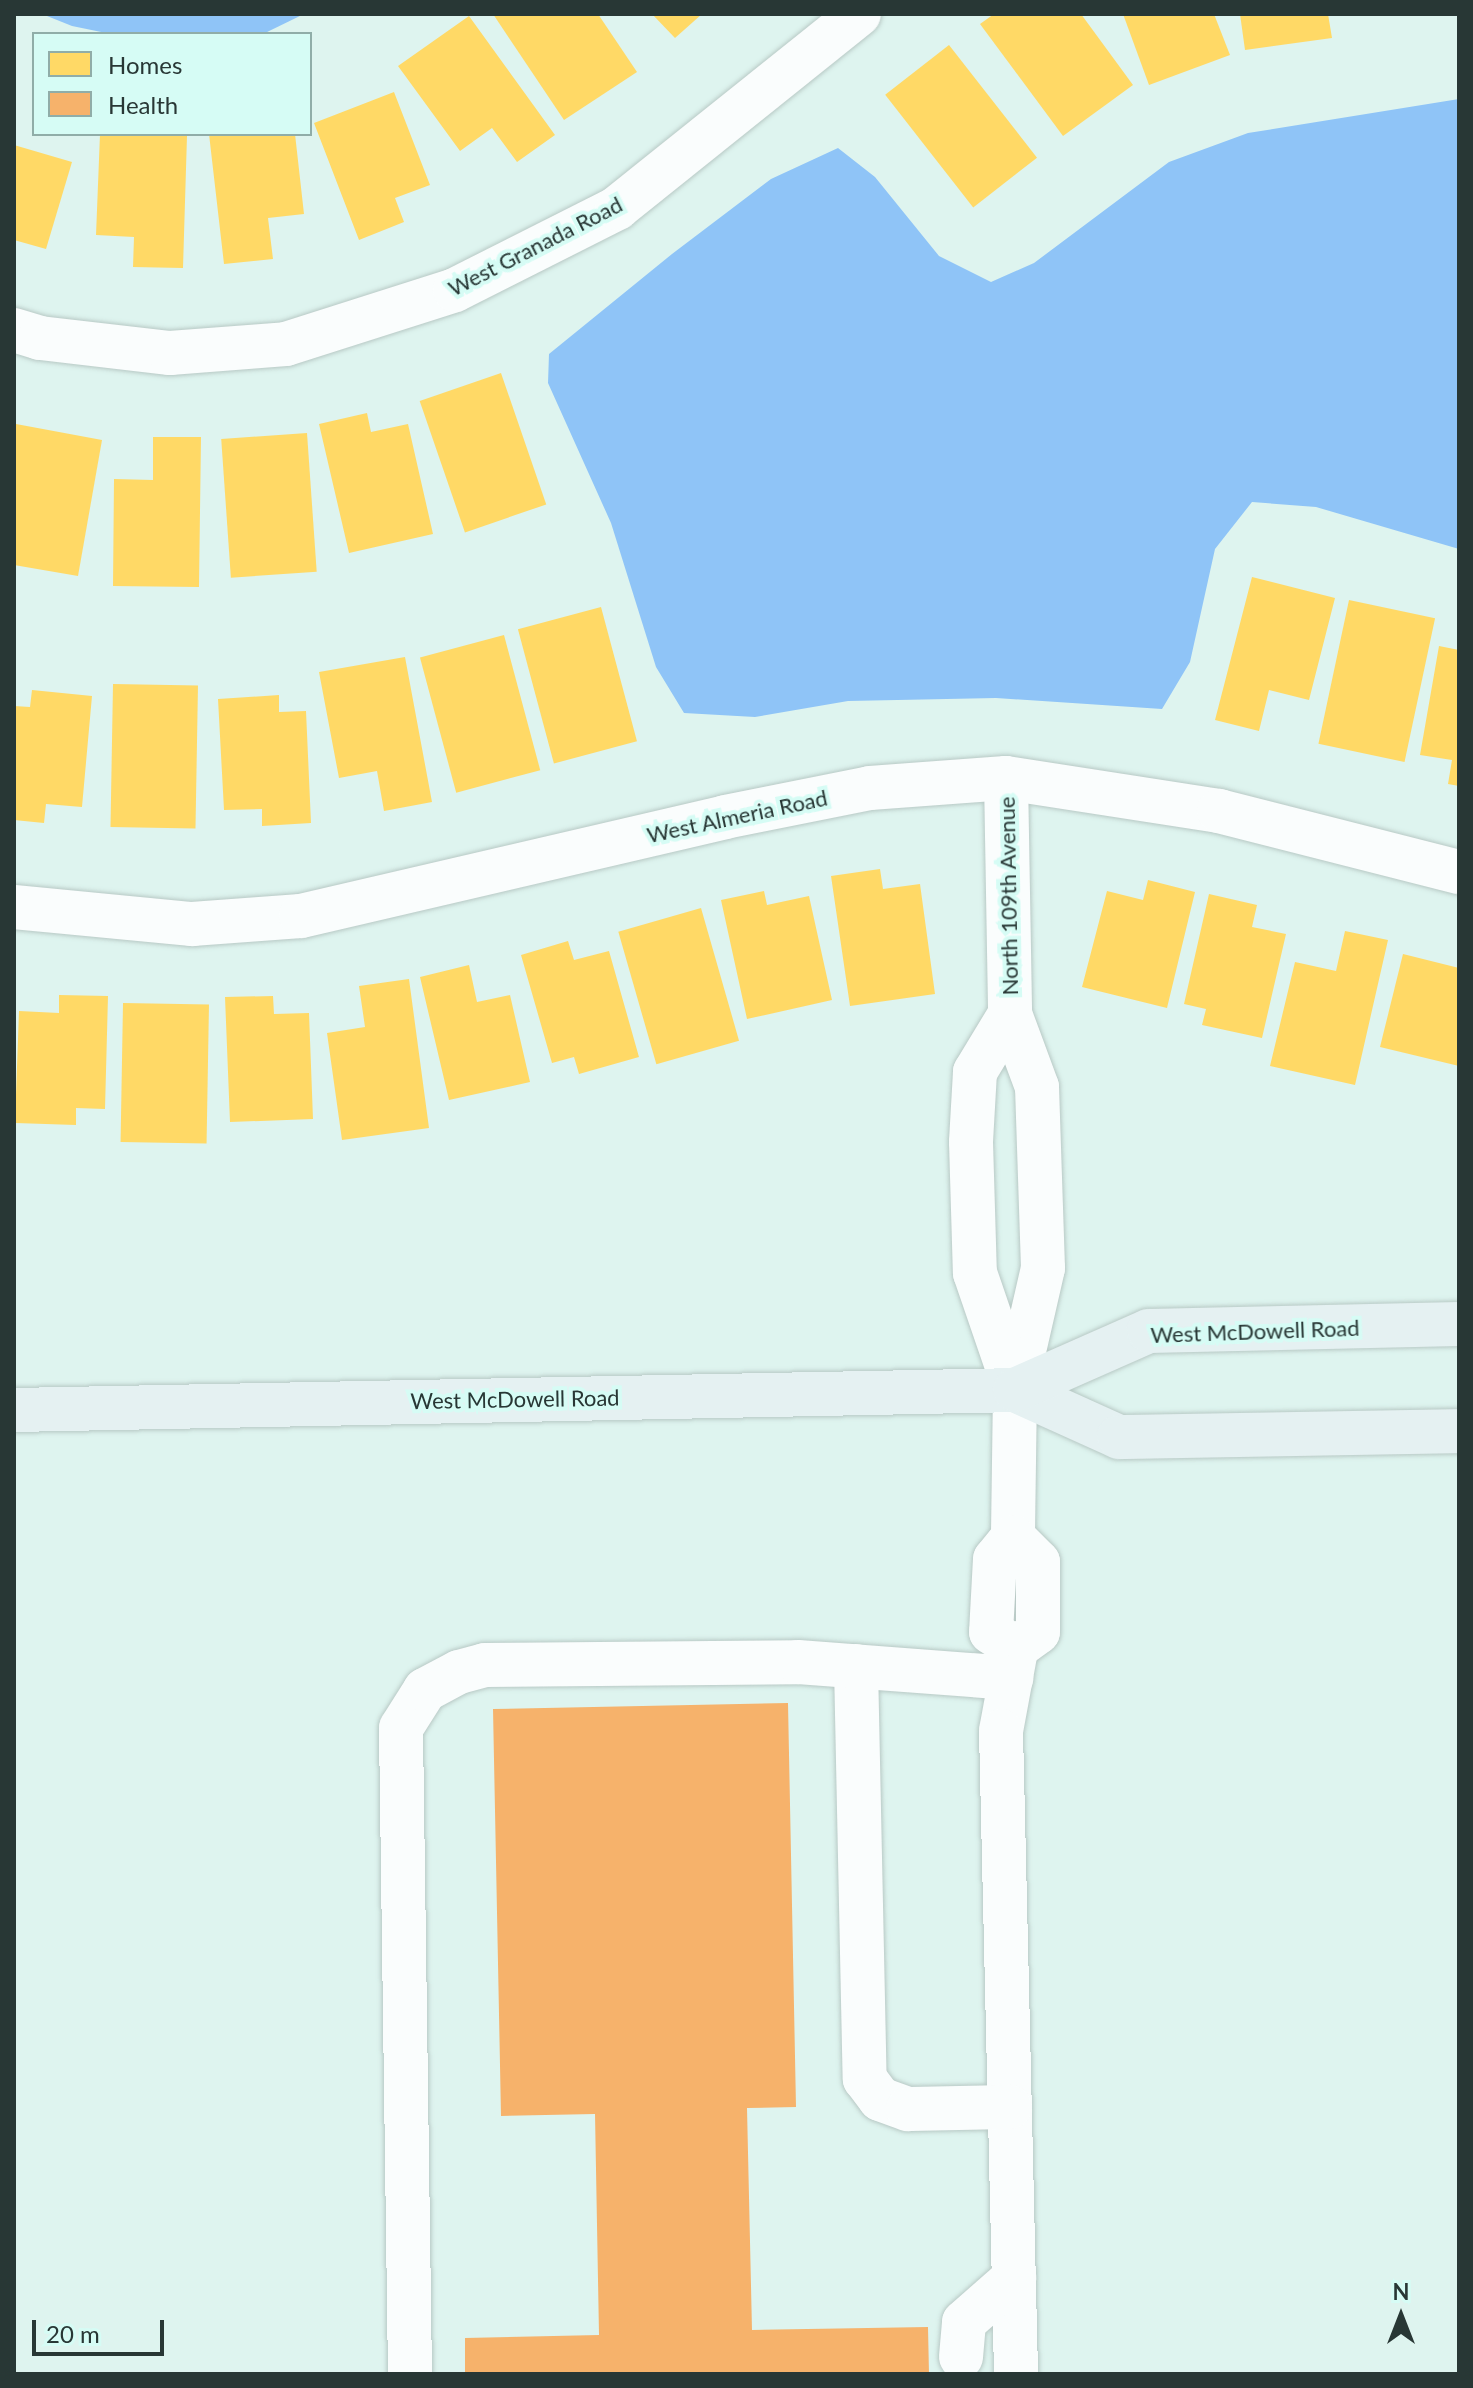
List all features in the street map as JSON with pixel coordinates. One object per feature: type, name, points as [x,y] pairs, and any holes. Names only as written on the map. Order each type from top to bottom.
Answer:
[{"type":"main road","name":"West McDowell Road","points":[[14,1410],[1015,1390],[1149,1331],[1459,1324]]},
{"type":"main road","name":"West McDowell Road","points":[[1015,1390],[1119,1437],[1459,1431]]},
{"type":"street","name":"West Granada Road","points":[[14,330],[40,338],[170,353],[286,344],[455,290],[617,208],[859,14]]},
{"type":"street","name":"West Almeria Road","points":[[14,907],[192,924],[301,916],[725,817],[855,790],[1006,778],[1219,811],[1459,872]]},
{"type":"street","name":"North 109th Avenue","points":[[1006,778],[1010,1014],[1037,1087],[1043,1268],[1015,1390]]},
{"type":"street","name":"North 109th Avenue","points":[[1010,1014],[975,1072],[971,1142],[975,1273],[1015,1390]]},
{"type":"street","points":[[1015,1390],[1013,1537],[995,1559],[991,1632],[1014,1663],[1001,1731],[1016,2374]]},
{"type":"street","points":[[410,2374],[401,1728],[425,1690],[459,1672],[485,1665],[798,1662],[856,1666],[1014,1663]]},
{"type":"street","points":[[856,1666],[865,2079],[880,2099],[908,2109],[1010,2107]]},
{"type":"street","points":[[961,2357],[964,2322],[1014,2278]]},
{"type":"water","points":[[42,14],[304,14],[267,32],[101,32],[72,26]]},
{"type":"water","points":[[1459,99],[1459,549],[1316,507],[1252,502],[1215,549],[1190,662],[1162,709],[996,698],[848,701],[755,717],[684,713],[656,667],[611,523],[548,383],[549,354],[672,254],[771,179],[838,148],[875,177],[939,256],[991,282],[1034,263],[1169,162],[1248,133]]},
{"type":"building: Homes","points":[[493,14],[598,14],[637,72],[564,120]]},
{"type":"building: Homes","points":[[652,14],[702,14],[675,38]]},
{"type":"building: Homes","points":[[994,14],[1081,14],[1133,85],[1063,136],[980,24]]},
{"type":"building: Homes","points":[[1123,14],[1214,14],[1230,55],[1149,85]]},
{"type":"building: Homes","points":[[1240,14],[1328,14],[1332,38],[1245,50]]},
{"type":"building: Homes","points":[[469,16],[555,135],[517,162],[492,128],[460,151],[398,66]]},
{"type":"building: Homes","points":[[949,45],[1037,158],[973,208],[885,95]]},
{"type":"building: Homes","points":[[394,92],[430,185],[395,198],[404,222],[359,240],[314,123]]},
{"type":"building: Homes","points":[[100,136],[187,136],[183,268],[133,267],[134,237],[96,235]]},
{"type":"building: Homes","points":[[209,136],[295,136],[304,214],[268,218],[273,259],[224,264]]},
{"type":"building: Homes","points":[[14,145],[72,162],[46,249],[14,240]]},
{"type":"building: Homes","points":[[501,373],[546,504],[465,532],[420,401]]},
{"type":"building: Homes","points":[[367,413],[371,432],[408,424],[433,534],[349,553],[319,424]]},
{"type":"building: Homes","points":[[16,424],[102,440],[78,576],[14,565]]},
{"type":"building: Homes","points":[[307,433],[317,572],[231,578],[221,439]]},
{"type":"building: Homes","points":[[153,437],[201,437],[199,587],[113,586],[114,479],[153,480]]},
{"type":"building: Homes","points":[[1252,577],[1335,598],[1309,700],[1269,690],[1259,731],[1215,720]]},
{"type":"building: Homes","points":[[1349,600],[1435,618],[1405,762],[1318,744]]},
{"type":"building: Homes","points":[[601,607],[637,741],[554,764],[518,629]]},
{"type":"building: Homes","points":[[504,635],[540,770],[456,793],[420,658]]},
{"type":"building: Homes","points":[[1439,646],[1459,650],[1459,786],[1448,784],[1452,760],[1420,755]]},
{"type":"building: Homes","points":[[405,657],[432,802],[384,811],[377,771],[339,778],[319,672]]},
{"type":"building: Homes","points":[[113,684],[198,685],[195,828],[111,827]]},
{"type":"building: Homes","points":[[32,690],[92,696],[82,807],[46,804],[44,823],[14,820],[14,706],[30,707]]},
{"type":"building: Homes","points":[[279,695],[279,712],[306,711],[311,823],[262,826],[262,809],[224,810],[218,699]]},
{"type":"building: Homes","points":[[880,869],[883,889],[920,884],[935,994],[850,1006],[831,876]]},
{"type":"building: Homes","points":[[1148,880],[1195,892],[1167,1008],[1082,987],[1107,891],[1143,900]]},
{"type":"building: Homes","points":[[764,891],[767,905],[809,896],[832,1000],[747,1019],[721,900]]},
{"type":"building: Homes","points":[[1209,894],[1257,905],[1252,927],[1286,934],[1262,1038],[1202,1025],[1206,1009],[1184,1004]]},
{"type":"building: Homes","points":[[701,908],[739,1041],[656,1064],[618,932]]},
{"type":"building: Homes","points":[[1345,931],[1388,940],[1355,1085],[1270,1066],[1295,962],[1336,971]]},
{"type":"building: Homes","points":[[568,941],[574,960],[609,951],[639,1057],[579,1074],[574,1057],[552,1063],[521,955]]},
{"type":"building: Homes","points":[[1403,954],[1459,968],[1459,1066],[1380,1047]]},
{"type":"building: Homes","points":[[469,965],[477,1002],[510,995],[530,1082],[449,1100],[420,977]]},
{"type":"building: Homes","points":[[409,979],[429,1128],[342,1140],[327,1033],[365,1027],[359,986]]},
{"type":"building: Homes","points":[[59,995],[108,996],[105,1109],[76,1108],[76,1125],[15,1123],[19,1011],[59,1013]]},
{"type":"building: Homes","points":[[273,996],[274,1014],[309,1013],[313,1119],[230,1122],[225,997]]},
{"type":"building: Homes","points":[[123,1003],[209,1005],[207,1143],[121,1142]]},
{"type":"building: Health","points":[[788,1703],[796,2107],[747,2108],[752,2330],[928,2327],[929,2374],[465,2374],[465,2338],[599,2335],[595,2114],[501,2116],[493,1709]]}]
